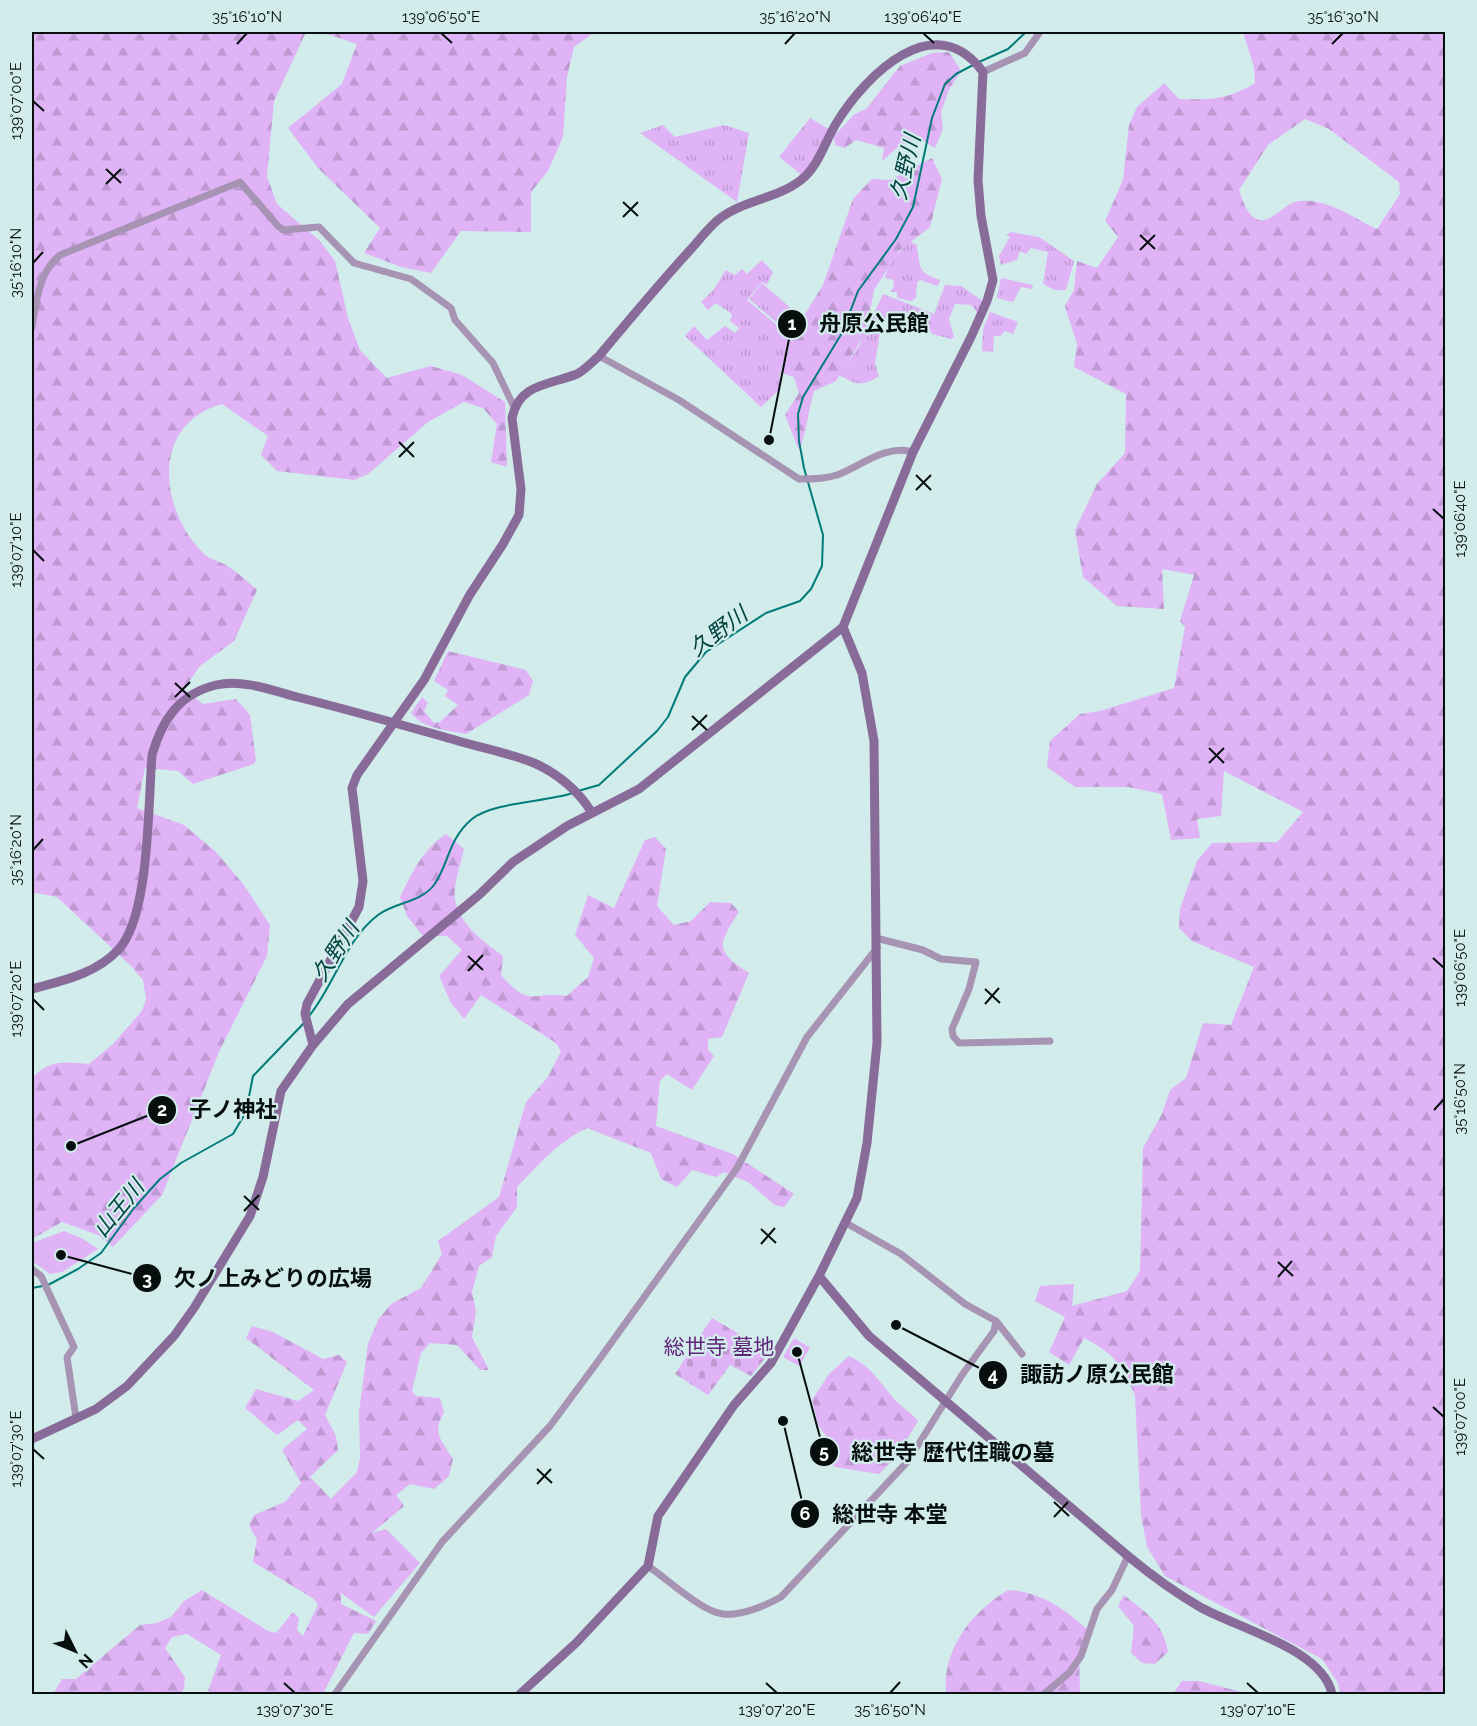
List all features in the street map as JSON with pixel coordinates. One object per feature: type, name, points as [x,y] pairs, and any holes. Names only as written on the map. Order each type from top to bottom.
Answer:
[{"type":"street","points":[[983,72],[1025,53],[1040,32]]},
{"type":"street","points":[[32,1439],[96,1409],[135,1379],[174,1336],[206,1291],[250,1216],[263,1177],[281,1091],[313,1045],[348,1004],[405,954],[479,895],[513,862],[538,843],[639,789],[843,627],[913,452],[971,338],[987,301],[993,280],[981,216],[978,180],[983,72],[972,57],[954,48],[937,45],[913,49],[890,62],[860,92],[837,122],[808,174],[768,198],[719,219],[599,356],[580,373],[532,388],[522,395],[514,407],[512,418],[521,489],[519,515],[469,596],[424,680],[357,775],[352,788],[363,881],[359,907],[307,1004],[305,1014],[313,1045]]},
{"type":"street","points":[[32,327],[39,286],[47,269],[60,255],[240,182],[283,230],[319,227],[354,263],[411,279],[452,308],[455,321],[493,363],[514,407]]},
{"type":"street","points":[[599,356],[679,400],[799,479],[820,479],[888,452],[902,449],[913,452]]},
{"type":"street","points":[[520,1695],[576,1643],[648,1566],[658,1515],[734,1405],[771,1363],[819,1276],[856,1198],[863,1171],[875,1074],[877,943],[874,741],[862,673],[843,627]]},
{"type":"street","points":[[32,990],[69,979],[101,964],[118,951],[132,928],[139,900],[152,755],[164,722],[181,702],[204,689],[235,684],[264,688],[534,763],[565,782],[586,803],[592,813]]},
{"type":"street","points":[[335,1695],[442,1542],[550,1426],[596,1364],[741,1162],[807,1037],[877,943],[889,940],[941,959],[976,962],[969,989],[952,1029],[952,1036],[959,1043],[1050,1041]]},
{"type":"street","points":[[846,1223],[901,1254],[965,1304],[996,1321],[1022,1354]]},
{"type":"street","points":[[32,1269],[41,1276],[74,1347],[67,1357],[76,1418]]},
{"type":"street","points":[[819,1276],[869,1336],[1128,1556],[1166,1587],[1202,1608],[1301,1655],[1326,1678],[1332,1695]]},
{"type":"street","points":[[648,1566],[703,1606],[720,1614],[766,1605],[781,1597],[901,1469],[946,1403],[962,1375],[994,1331],[996,1321]]},
{"type":"street","points":[[1044,1695],[1070,1672],[1082,1656],[1097,1609],[1112,1590],[1128,1556]]},
{"type":"green space","points":[[32,32],[306,32],[274,101],[267,176],[277,204],[320,241],[335,261],[348,318],[360,350],[387,378],[431,366],[462,375],[505,402],[507,467],[491,462],[497,424],[483,408],[464,402],[428,422],[368,474],[354,480],[277,471],[261,455],[268,436],[222,404],[199,414],[182,430],[173,449],[169,470],[171,492],[178,515],[189,536],[206,556],[224,564],[257,590],[234,641],[200,666],[184,689],[203,704],[236,699],[250,715],[256,760],[254,764],[193,784],[178,771],[145,768],[137,808],[184,825],[216,852],[244,885],[270,925],[267,956],[219,1052],[162,1195],[113,1247],[98,1235],[62,1222],[32,1239],[32,1079],[44,1068],[57,1063],[89,1064],[112,1045],[142,1011],[146,999],[143,980],[130,965],[57,897],[36,893],[32,895]]},
{"type":"green space","points":[[321,32],[595,32],[574,47],[567,77],[563,137],[548,171],[531,192],[531,232],[461,231],[431,273],[401,267],[364,253],[380,228],[318,168],[288,128],[342,84],[357,44]]},
{"type":"green space","points":[[1243,32],[1445,32],[1445,1694],[1340,1694],[1338,1683],[1322,1659],[1165,1576],[1147,1547],[1141,1515],[1135,1395],[1116,1360],[1084,1338],[1069,1365],[1049,1352],[1065,1317],[1035,1301],[1040,1286],[1074,1284],[1072,1306],[1127,1291],[1140,1271],[1143,1148],[1162,1114],[1170,1090],[1186,1078],[1203,1023],[1231,1025],[1254,967],[1192,941],[1179,928],[1180,909],[1197,861],[1212,843],[1277,842],[1303,812],[1224,771],[1221,816],[1197,819],[1200,838],[1171,840],[1162,794],[1128,787],[1075,787],[1047,767],[1050,741],[1080,714],[1100,711],[1174,688],[1185,627],[1180,621],[1194,575],[1162,569],[1164,609],[1117,606],[1083,577],[1075,530],[1097,484],[1125,453],[1126,394],[1074,367],[1077,344],[1065,306],[1074,290],[1077,261],[1097,268],[1118,237],[1105,221],[1123,180],[1129,125],[1137,107],[1164,83],[1179,99],[1210,99],[1236,93],[1255,83],[1254,67]],"holes":[[[1305,119],[1329,129],[1399,182],[1400,194],[1377,229],[1340,210],[1310,201],[1294,202],[1268,219],[1259,220],[1251,215],[1239,190],[1268,145]]]},
{"type":"green space","points":[[949,52],[961,71],[949,90],[941,112],[943,129],[935,148],[918,138],[898,147],[882,161],[884,148],[856,140],[845,148],[835,145],[834,136],[855,114],[866,109],[900,66],[932,53]]},
{"type":"green space","points":[[810,118],[830,130],[803,176],[779,157]]},
{"type":"green space","points":[[663,125],[675,137],[724,125],[749,133],[737,202],[640,133]]},
{"type":"green space","points":[[932,158],[942,179],[930,227],[899,251],[874,290],[866,332],[836,381],[814,391],[799,450],[785,415],[799,393],[794,377],[782,373],[792,335],[823,285],[853,199],[872,179],[890,180]]},
{"type":"green space","points":[[1011,232],[1039,237],[1074,261],[1066,290],[1055,290],[1043,284],[1048,252],[1031,248],[1026,254],[1020,251],[1017,260],[1001,265],[999,256],[1010,237],[1006,235]]},
{"type":"green space","points":[[910,242],[916,244],[920,267],[926,274],[940,280],[938,286],[920,280],[917,282],[916,298],[911,301],[897,298],[897,292],[890,292],[894,287],[893,280],[885,278],[894,258]]},
{"type":"green space","points":[[762,260],[773,272],[767,285],[762,282],[747,300],[785,332],[792,335],[780,374],[780,389],[761,407],[685,336],[694,326],[707,340],[725,326],[735,333],[739,328],[730,321],[732,314],[716,303],[708,310],[701,302],[714,289],[726,270],[735,275],[742,269],[747,274]]},
{"type":"green space","points":[[1001,278],[1033,285],[1032,289],[1021,287],[1013,302],[997,298]]},
{"type":"green space","points":[[762,283],[801,317],[788,332],[749,299]]},
{"type":"green space","points":[[945,285],[961,286],[984,302],[977,312],[971,305],[955,304],[949,319],[954,337],[951,339],[932,334],[926,323],[921,329],[886,319],[882,321],[875,363],[879,376],[868,382],[859,383],[839,375],[859,346],[883,294],[934,314]]},
{"type":"green space","points":[[990,312],[1018,322],[1013,334],[1005,331],[1000,336],[994,336],[993,352],[982,351],[983,329]]},
{"type":"green space","points":[[448,651],[526,670],[533,681],[529,695],[466,734],[429,726],[411,713],[422,697],[428,703],[424,711],[434,723],[440,722],[458,705],[445,696],[448,690],[434,681]]},
{"type":"green space","points":[[446,834],[464,849],[455,888],[458,909],[467,925],[503,956],[501,975],[525,995],[567,996],[588,977],[594,958],[575,935],[588,895],[614,908],[645,840],[655,837],[666,849],[657,906],[674,925],[691,921],[710,902],[731,903],[739,912],[727,932],[723,946],[730,959],[749,973],[722,1037],[708,1039],[708,1050],[714,1056],[692,1090],[667,1074],[660,1081],[656,1126],[733,1154],[794,1194],[784,1207],[775,1205],[748,1182],[724,1172],[716,1177],[692,1170],[677,1187],[661,1179],[651,1153],[587,1128],[567,1140],[549,1154],[517,1187],[517,1207],[496,1236],[492,1257],[479,1266],[472,1292],[476,1311],[472,1337],[489,1370],[480,1370],[457,1345],[430,1343],[421,1353],[412,1391],[416,1396],[440,1398],[444,1412],[438,1431],[453,1459],[449,1476],[434,1489],[410,1484],[396,1495],[404,1506],[372,1533],[386,1529],[420,1563],[374,1617],[341,1593],[341,1604],[376,1621],[368,1634],[354,1633],[323,1694],[213,1694],[208,1691],[221,1655],[187,1634],[172,1637],[165,1648],[185,1677],[184,1689],[180,1694],[53,1694],[62,1679],[76,1679],[140,1625],[157,1623],[171,1617],[184,1601],[202,1590],[268,1631],[276,1633],[293,1612],[299,1618],[297,1630],[303,1636],[318,1605],[314,1599],[253,1562],[257,1540],[249,1525],[254,1515],[285,1502],[301,1483],[282,1450],[307,1429],[298,1420],[277,1435],[245,1408],[256,1389],[298,1401],[314,1390],[246,1338],[252,1326],[273,1332],[323,1359],[339,1355],[347,1362],[325,1415],[336,1436],[338,1450],[310,1477],[331,1499],[357,1472],[360,1458],[359,1412],[368,1344],[378,1320],[391,1304],[421,1288],[442,1254],[438,1241],[499,1197],[526,1102],[548,1077],[561,1051],[556,1043],[481,995],[464,1019],[451,1003],[439,976],[462,950],[447,936],[422,935],[407,916],[400,897],[425,854]]},
{"type":"green space","points":[[64,1231],[83,1239],[98,1249],[62,1272],[50,1274],[32,1261],[32,1243]]},
{"type":"green space","name":"総世寺 墓地","points":[[712,1318],[770,1352],[751,1376],[730,1365],[708,1395],[675,1374]]},
{"type":"green space","points":[[794,1338],[810,1348],[799,1366],[783,1357]]},
{"type":"green space","points":[[849,1356],[870,1370],[897,1402],[918,1421],[896,1457],[879,1474],[835,1467],[825,1459],[834,1447],[818,1425],[812,1400],[829,1374]]},
{"type":"green space","points":[[1008,1590],[1031,1594],[1051,1602],[1087,1629],[1079,1653],[1080,1694],[946,1694],[946,1678],[954,1647],[971,1621]]},
{"type":"green space","points":[[1124,1595],[1152,1619],[1162,1633],[1168,1652],[1155,1664],[1142,1663],[1131,1653],[1134,1626],[1118,1606]]},
{"type":"green space","points":[[1182,1681],[1199,1681],[1249,1694],[1173,1694]]},
{"type":"waterway","name":"久野川","points":[[979,62],[1008,49],[1026,32]]},
{"type":"waterway","name":"久野川","points":[[578,791],[599,785],[657,731],[668,717],[685,677],[706,652],[766,613],[800,601],[811,589],[822,566],[823,535],[804,468],[799,441],[798,414],[803,397],[842,333],[858,291],[896,239],[913,207],[932,118],[945,84],[956,74],[973,65]]},
{"type":"waterway","name":"久野川","points":[[309,1016],[357,937],[378,915],[415,899],[434,885],[453,843],[472,819],[493,809],[573,793]]},
{"type":"waterway","name":"山王川","points":[[32,1288],[48,1285],[78,1269],[101,1253],[134,1208],[160,1179],[181,1163],[233,1134],[246,1112],[253,1076],[304,1023]]},
{"type":"place","name":"舟原公民館","points":[[769,440]]},
{"type":"place","name":"子ノ神社","points":[[71,1146]]},
{"type":"place","name":"欠ノ上みどりの広場","points":[[61,1255]]},
{"type":"place","name":"諏訪ノ原公民館","points":[[896,1325]]},
{"type":"place","name":"総世寺 歴代住職の墓","points":[[797,1352]]},
{"type":"place","name":"総世寺 本堂","points":[[783,1421]]}]
